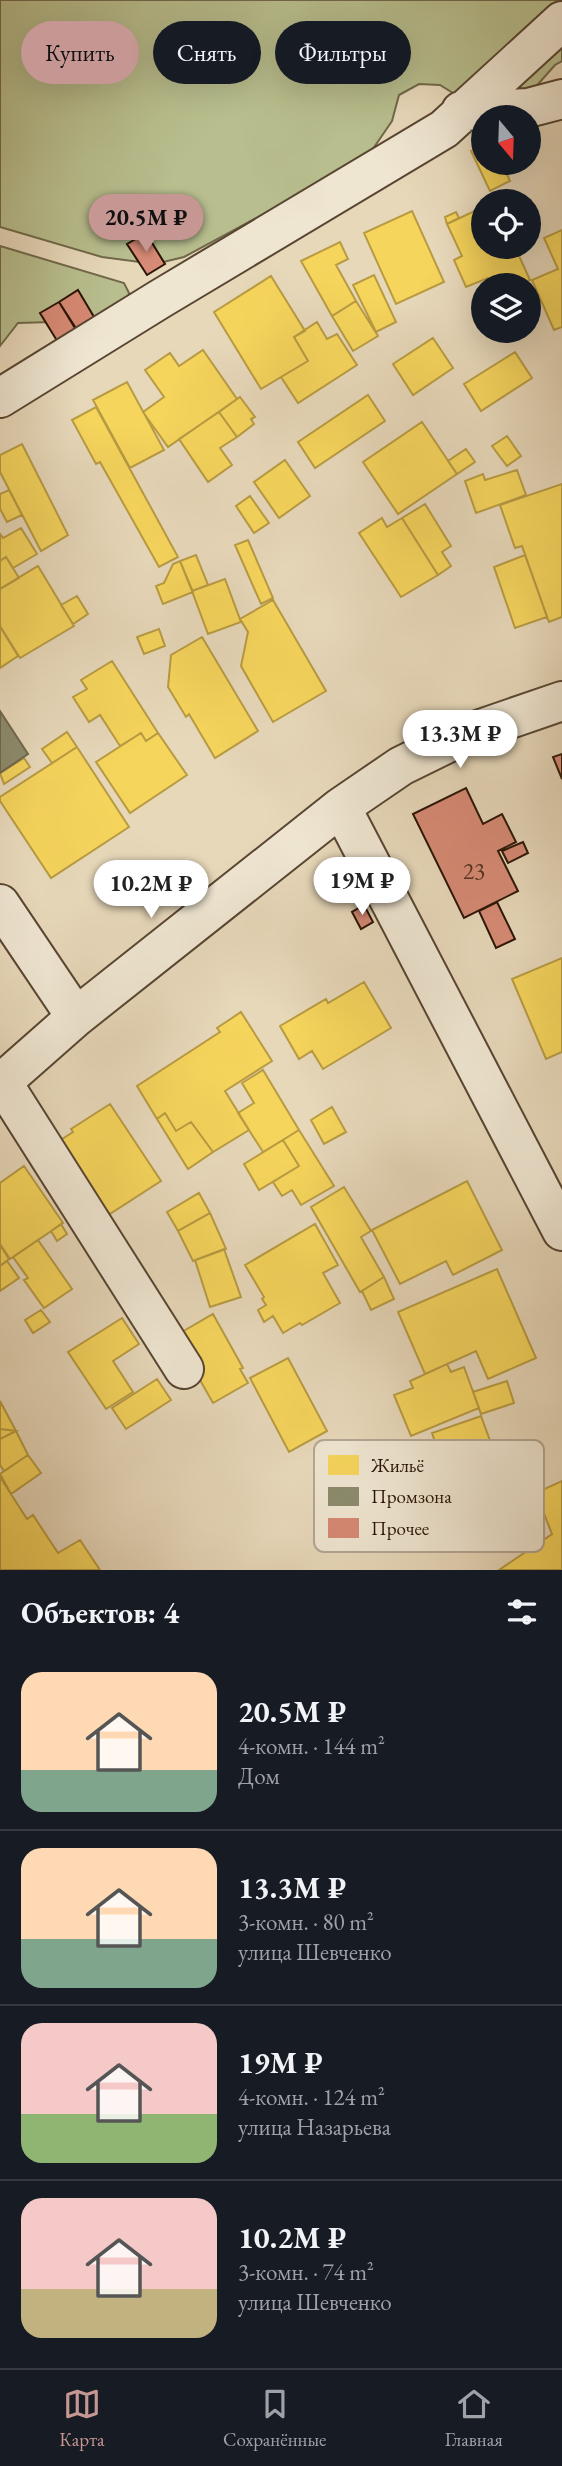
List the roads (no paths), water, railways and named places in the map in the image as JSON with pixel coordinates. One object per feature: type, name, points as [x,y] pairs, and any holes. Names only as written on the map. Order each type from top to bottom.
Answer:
[{"type":"street","points":[[0,398],[443,129],[562,21]]},
{"type":"street","points":[[461,111],[528,108],[562,99]]},
{"type":"street","points":[[184,1369],[1,1083],[76,1017],[341,807],[401,766],[466,733],[562,701]]},
{"type":"street","points":[[341,807],[562,1231]]},
{"type":"street","points":[[0,904],[76,1017]]}]
